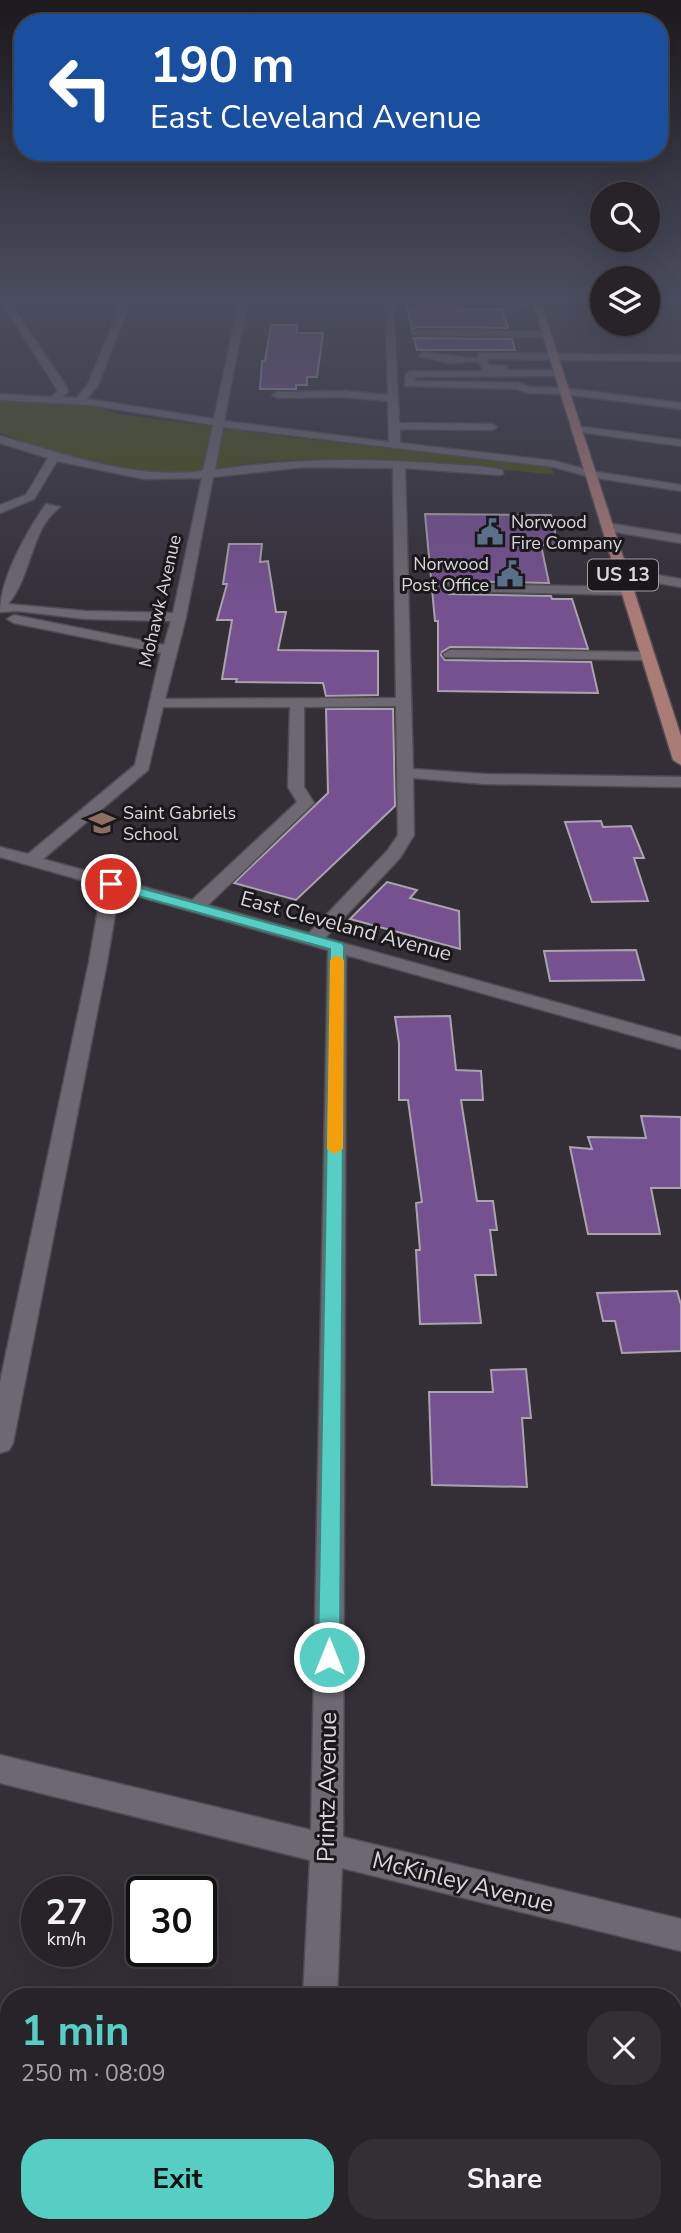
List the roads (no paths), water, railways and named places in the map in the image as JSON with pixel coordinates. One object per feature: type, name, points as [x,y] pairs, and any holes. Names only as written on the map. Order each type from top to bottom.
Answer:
[{"type":"main road","name":"US 13","points":[[567,401],[648,656],[676,732],[681,760]]},
{"type":"street","points":[[81,401],[218,423],[555,464],[590,474],[681,488]]},
{"type":"street","name":"Mohawk Avenue","points":[[29,862],[142,768],[179,617],[222,401]]},
{"type":"street","points":[[393,401],[395,446]]},
{"type":"street","points":[[394,426],[492,427]]},
{"type":"street","points":[[576,429],[681,443]]},
{"type":"street","points":[[0,439],[54,457],[151,476],[180,477],[243,467],[289,464],[399,465],[517,474]]},
{"type":"street","points":[[0,509],[30,497],[54,457]]},
{"type":"street","points":[[325,943],[403,843],[407,827],[399,465]]},
{"type":"street","points":[[561,479],[590,474]]},
{"type":"street","points":[[0,608],[9,594],[33,531],[50,506],[54,507]]},
{"type":"street","points":[[607,527],[681,538]]},
{"type":"street","points":[[622,573],[681,583]]},
{"type":"street","points":[[454,588],[628,591]]},
{"type":"street","points":[[0,608],[18,607],[85,615],[179,617]]},
{"type":"street","points":[[0,608],[6,617],[169,650]]},
{"type":"street","points":[[450,654],[648,656]]},
{"type":"street","points":[[157,703],[403,702]]},
{"type":"street","points":[[194,908],[306,803],[296,787],[297,703]]},
{"type":"street","points":[[405,773],[484,779],[681,782]]},
{"type":"street","name":"East Cleveland Avenue","points":[[0,852],[681,1043]]},
{"type":"street","points":[[0,1444],[98,962],[111,884]]},
{"type":"street","name":"Printz Avenue","points":[[320,1988],[327,1849],[325,943]]},
{"type":"street","name":"McKinley Avenue","points":[[0,1769],[681,1935]]},
{"type":"place","name":"Norwood Fire Company","points":[[490,532]]},
{"type":"place","name":"Norwood Post Office","points":[[510,574]]},
{"type":"place","name":"Saint Gabriels School","points":[[102,823]]}]
